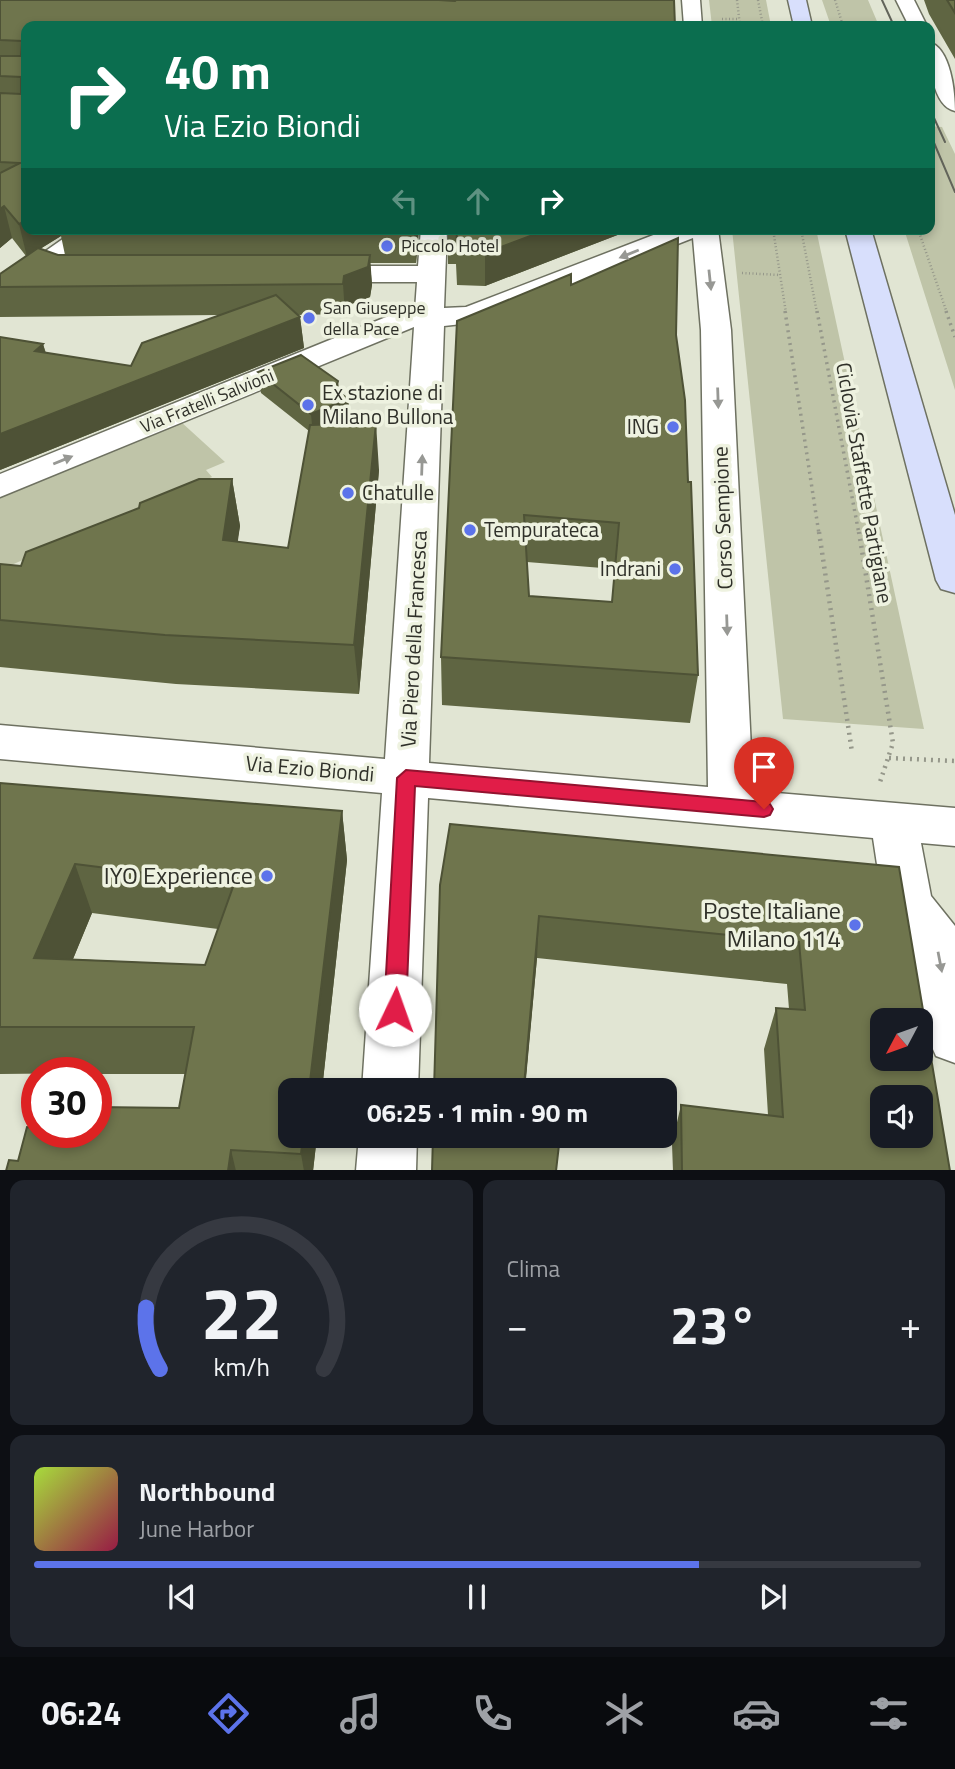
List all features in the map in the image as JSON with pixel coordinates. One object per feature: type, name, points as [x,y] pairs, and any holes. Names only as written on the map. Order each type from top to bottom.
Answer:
[{"type":"main road","points":[[797,0],[802,21]]},
{"type":"main road","points":[[860,235],[955,580]]},
{"type":"street","points":[[691,0],[693,21]]},
{"type":"street","points":[[905,0],[916,21]]},
{"type":"street","points":[[935,56],[947,72],[955,105]]},
{"type":"street","points":[[935,112],[955,113]]},
{"type":"street","points":[[0,296],[41,263],[86,235]]},
{"type":"street","name":"Via Piero della Francesca","points":[[391,1078],[427,319],[433,235]]},
{"type":"street","name":"Via Fratelli Salvioni","points":[[0,486],[406,320],[455,319],[486,311],[678,235]]},
{"type":"street","name":"Corso Sempione","points":[[706,235],[716,330],[731,807]]},
{"type":"street","points":[[41,263],[52,271],[79,274]]},
{"type":"street","points":[[296,274],[430,274]]},
{"type":"street","name":"Via Ezio Biondi","points":[[0,742],[955,827]]},
{"type":"street","points":[[894,821],[908,904],[935,937],[955,1038]]},
{"type":"street","points":[[386,1170],[387,1148]]},
{"type":"path","points":[[737,0],[739,21]]},
{"type":"path","points":[[758,0],[762,21]]},
{"type":"path","points":[[835,0],[841,21]]},
{"type":"path","points":[[774,235],[852,752]]},
{"type":"path","name":"Ciclovia Staffette Partigiane","points":[[802,235],[860,540],[893,743]]},
{"type":"path","points":[[920,235],[955,337]]},
{"type":"path","points":[[733,272],[780,275]]},
{"type":"path","points":[[888,758],[955,761]]},
{"type":"green space","points":[[709,0],[766,0],[770,21],[711,21]]},
{"type":"green space","points":[[822,0],[868,0],[877,21],[829,21]]},
{"type":"green space","points":[[935,126],[942,127],[955,154],[955,390],[906,235],[935,235]]},
{"type":"green space","points":[[733,235],[817,235],[924,729],[783,719]]},
{"type":"green space","points":[[180,421],[225,462],[206,470],[212,477],[0,570],[0,494]]},
{"type":"building","points":[[0,0],[674,0],[675,21],[21,21],[21,41],[0,40]]},
{"type":"building","points":[[947,0],[955,0],[955,13]]},
{"type":"building","points":[[0,56],[21,56],[21,77],[0,76]]},
{"type":"building","points":[[0,93],[21,94],[21,223],[19,224],[4,206],[0,209],[0,173],[20,163],[0,162]]},
{"type":"building","points":[[457,235],[533,235],[485,253],[456,252]]},
{"type":"building","points":[[678,238],[676,335],[685,400],[688,482],[691,482],[698,675],[441,657],[457,321],[571,274],[571,285]],"holes":[[[524,515],[619,523],[612,602],[529,596]]]},
{"type":"building","points":[[38,248],[58,255],[370,255],[368,267],[344,276],[343,284],[0,287],[0,274]]},
{"type":"building","points":[[276,295],[300,317],[0,434],[0,337],[43,344],[35,351],[131,366],[142,343]]},
{"type":"building","points":[[301,355],[338,381],[335,389],[348,399],[311,414],[258,372]]},
{"type":"building","points":[[376,423],[354,645],[165,635],[0,620],[0,564],[21,566],[26,552],[139,508],[140,503],[199,479],[232,479],[223,540],[288,548],[310,425]]},
{"type":"building","points":[[0,783],[342,811],[310,1078],[278,1078],[278,1148],[302,1148],[301,1154],[231,1150],[228,1170],[6,1170],[9,1160],[18,1161],[21,1148],[112,1148],[112,1107],[179,1108],[194,1027],[0,1027]],"holes":[[[75,864],[234,884],[205,965],[34,958]]]},
{"type":"building","points":[[450,824],[899,867],[923,1008],[870,1008],[870,1071],[933,1070],[950,1170],[682,1170],[681,1105],[783,1117],[776,1008],[805,1010],[799,942],[539,916],[525,1078],[434,1078],[440,885]]},
{"type":"building","points":[[433,1148],[559,1148],[556,1170],[432,1170]]},
{"type":"tram line","points":[[882,0],[892,21]]},
{"type":"tram line","points":[[935,120],[945,142]]},
{"type":"tram line","points":[[935,145],[955,192]]},
{"type":"place","name":"Piccolo Hotel","points":[[387,246]]},
{"type":"place","name":"San Giuseppe della Pace","points":[[309,318]]},
{"type":"place","name":"Ex stazione di Milano Bullona","points":[[308,405]]},
{"type":"place","name":"ING","points":[[673,427]]},
{"type":"place","name":"Chatulle","points":[[348,493]]},
{"type":"place","name":"Tempurateca","points":[[470,530]]},
{"type":"place","name":"Indrani","points":[[675,569]]},
{"type":"place","name":"IYO Experience","points":[[267,876]]},
{"type":"place","name":"Poste Italiane Milano 114","points":[[855,925]]},
{"type":"route","points":[[395,1010],[406,778],[764,809]]}]
